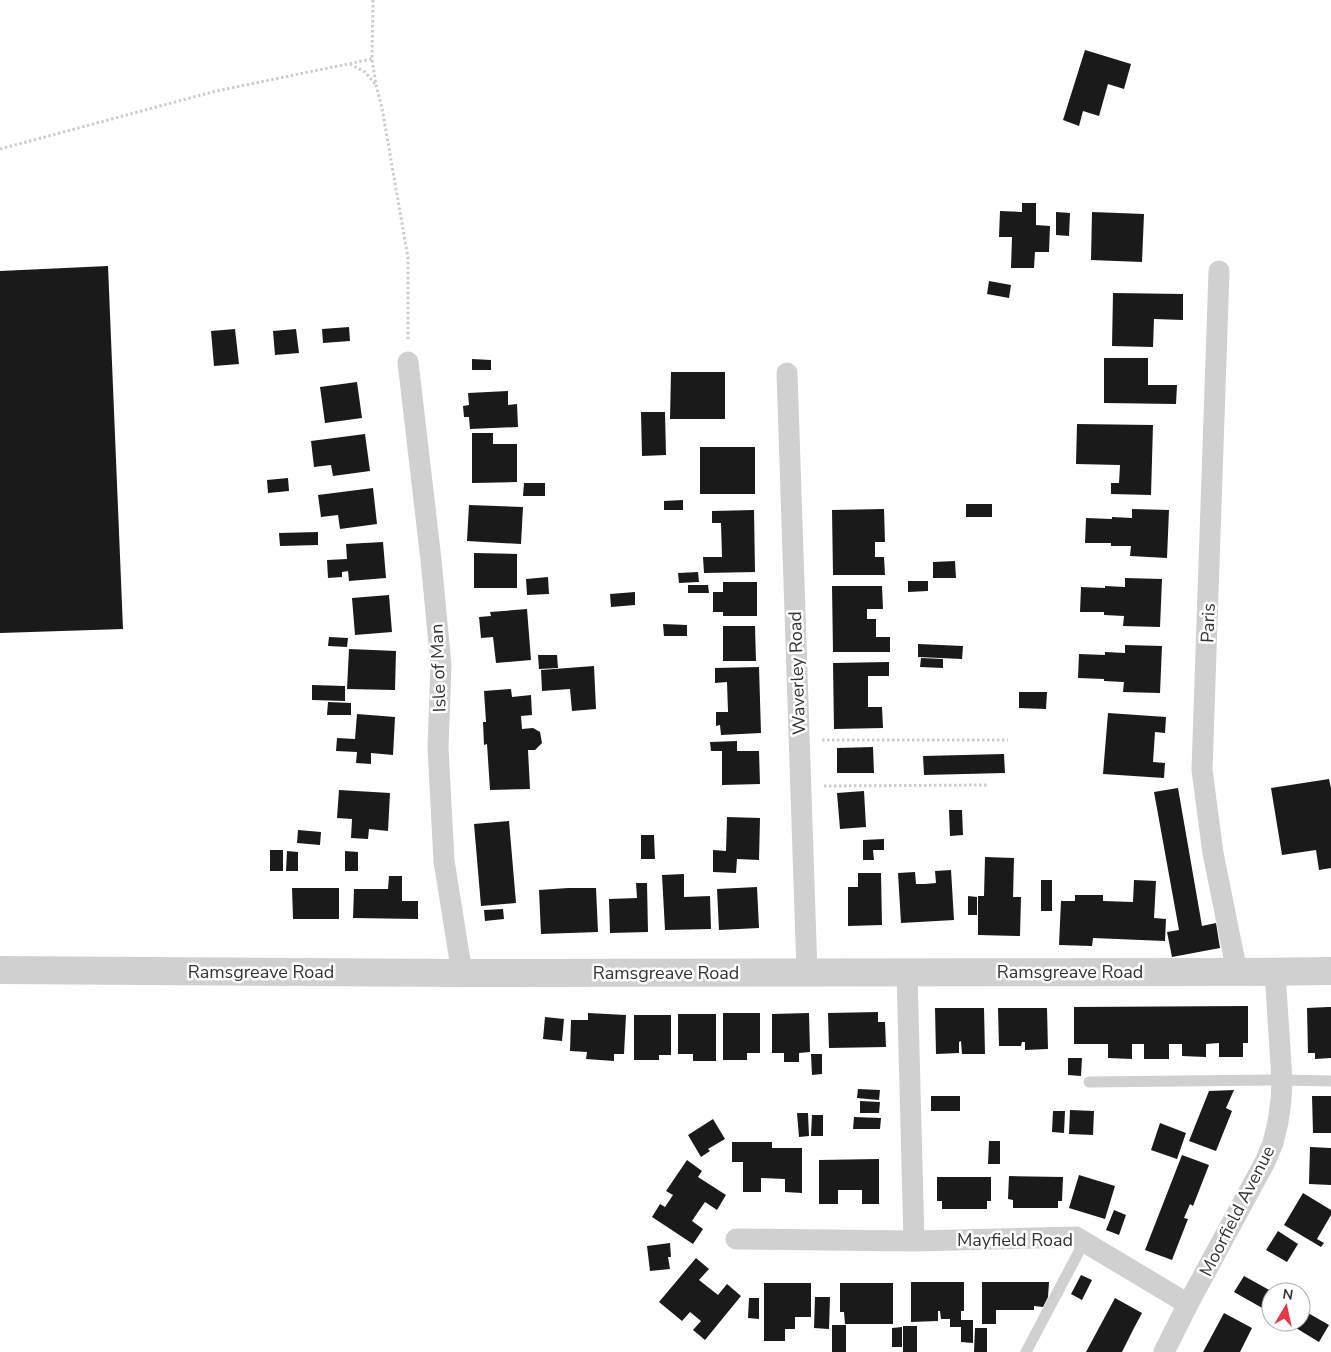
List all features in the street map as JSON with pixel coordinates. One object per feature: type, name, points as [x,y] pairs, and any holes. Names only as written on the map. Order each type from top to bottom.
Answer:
[{"type":"street","name":"Paris","points":[[1219,271],[1202,770],[1213,853],[1237,972]]},
{"type":"street","name":"Isle of Man","points":[[408,362],[441,665],[438,748],[444,860],[462,973]]},
{"type":"street","name":"Waverley Road","points":[[787,373],[807,973]]},
{"type":"street","name":"Ramsgreave Road","points":[[0,970],[462,973],[1331,971]]},
{"type":"street","name":"Moorfield Avenue","points":[[1164,1352],[1265,1162],[1273,1143],[1278,1122],[1282,1080],[1275,972]]},
{"type":"street","points":[[907,973],[914,1241]]},
{"type":"street","name":"Mayfield Road","points":[[736,1239],[914,1241],[1076,1237],[1188,1304]]},
{"type":"lane","points":[[1089,1082],[1331,1081]]},
{"type":"lane","points":[[1026,1352],[1084,1242]]},
{"type":"path","points":[[372,0],[372,59],[408,258],[408,362]]},
{"type":"path","points":[[0,149],[216,91],[372,59]]},
{"type":"path","points":[[350,64],[365,72],[376,85]]},
{"type":"path","points":[[799,740],[1008,740]]},
{"type":"path","points":[[800,786],[989,785]]},
{"type":"building","points":[[1085,50],[1131,64],[1124,89],[1108,84],[1099,116],[1083,111],[1079,126],[1063,120]]},
{"type":"building","points":[[1022,203],[1036,203],[1036,225],[1050,226],[1049,252],[1035,252],[1034,268],[1011,268],[1012,237],[999,237],[1000,211],[1022,212]]},
{"type":"building","points":[[1056,212],[1070,213],[1069,236],[1056,235]]},
{"type":"building","points":[[1092,212],[1144,214],[1142,262],[1091,260]]},
{"type":"building","points":[[108,266],[123,629],[0,633],[0,271]]},
{"type":"building","points":[[989,281],[1011,285],[1009,298],[987,294]]},
{"type":"building","points":[[1113,293],[1183,294],[1183,320],[1154,319],[1153,347],[1112,346]]},
{"type":"building","points":[[349,327],[350,341],[323,343],[322,329]]},
{"type":"building","points":[[235,329],[239,364],[214,366],[211,331]]},
{"type":"building","points":[[296,329],[299,353],[275,355],[273,331]]},
{"type":"building","points":[[1104,358],[1148,358],[1148,385],[1177,385],[1176,404],[1104,403]]},
{"type":"building","points":[[472,359],[491,360],[491,370],[472,370]]},
{"type":"building","points":[[671,372],[725,372],[725,419],[670,419]]},
{"type":"building","points":[[357,382],[362,418],[325,423],[320,387]]},
{"type":"building","points":[[508,391],[508,405],[517,404],[518,427],[470,429],[469,417],[464,417],[463,406],[469,405],[468,393]]},
{"type":"building","points":[[641,412],[665,412],[666,455],[642,456]]},
{"type":"building","points":[[1077,424],[1153,425],[1151,495],[1111,494],[1111,483],[1119,483],[1120,465],[1076,464]]},
{"type":"building","points":[[472,433],[493,433],[493,444],[517,444],[517,482],[472,483]]},
{"type":"building","points":[[365,434],[370,471],[333,476],[331,465],[314,467],[311,441]]},
{"type":"building","points":[[700,447],[755,447],[755,494],[700,494]]},
{"type":"building","points":[[288,478],[289,491],[268,493],[267,480]]},
{"type":"building","points":[[524,483],[545,483],[545,496],[523,496]]},
{"type":"building","points":[[373,488],[377,524],[340,529],[338,515],[321,517],[318,495]]},
{"type":"building","points":[[683,500],[683,510],[664,510],[664,501]]},
{"type":"building","points":[[966,504],[992,504],[992,517],[966,517]]},
{"type":"building","points":[[469,505],[523,507],[521,544],[467,541]]},
{"type":"building","points":[[884,509],[885,542],[875,542],[875,557],[884,557],[885,575],[833,575],[832,510]]},
{"type":"building","points":[[1132,509],[1169,510],[1167,558],[1130,556],[1131,546],[1111,546],[1111,543],[1085,543],[1086,518],[1132,518]]},
{"type":"building","points":[[754,510],[755,572],[704,573],[703,557],[722,557],[721,523],[712,523],[712,511]]},
{"type":"building","points":[[318,532],[318,545],[280,546],[279,533]]},
{"type":"building","points":[[383,542],[386,578],[349,581],[348,571],[342,572],[342,577],[328,578],[327,560],[347,559],[346,544]]},
{"type":"building","points":[[474,553],[517,554],[517,588],[474,588]]},
{"type":"building","points":[[955,561],[956,578],[933,578],[933,562]]},
{"type":"building","points":[[698,572],[699,582],[679,583],[678,573]]},
{"type":"building","points":[[548,577],[549,594],[527,595],[526,579]]},
{"type":"building","points":[[1125,578],[1162,579],[1160,627],[1123,626],[1124,616],[1104,615],[1104,612],[1080,612],[1081,587],[1125,587]]},
{"type":"building","points":[[908,581],[928,581],[928,591],[908,592]]},
{"type":"building","points":[[723,582],[757,582],[757,616],[723,616],[723,612],[713,612],[713,592],[723,592]]},
{"type":"building","points":[[688,585],[708,585],[709,593],[688,593]]},
{"type":"building","points":[[832,586],[882,586],[883,609],[867,609],[867,619],[876,619],[876,637],[890,637],[890,652],[833,652]]},
{"type":"building","points":[[635,592],[635,605],[611,607],[610,594]]},
{"type":"building","points":[[389,595],[392,632],[355,635],[352,598]]},
{"type":"building","points":[[527,609],[531,660],[496,663],[493,637],[481,638],[479,617],[491,616],[490,612]]},
{"type":"building","points":[[663,624],[687,625],[687,636],[664,636]]},
{"type":"building","points":[[723,626],[755,626],[756,661],[723,661]]},
{"type":"building","points":[[329,637],[348,638],[347,647],[328,646]]},
{"type":"building","points":[[918,644],[963,646],[962,659],[918,657]]},
{"type":"building","points":[[1125,645],[1162,646],[1160,693],[1123,692],[1124,682],[1078,678],[1079,654],[1105,655],[1105,652],[1125,653]]},
{"type":"building","points":[[349,649],[396,651],[395,690],[347,689]]},
{"type":"building","points":[[538,655],[557,655],[558,668],[539,669]]},
{"type":"building","points":[[921,658],[943,659],[943,668],[920,667]]},
{"type":"building","points":[[889,662],[889,676],[868,676],[868,707],[882,707],[883,728],[834,729],[833,663]]},
{"type":"building","points":[[594,666],[596,709],[572,711],[570,689],[542,691],[541,670]]},
{"type":"building","points":[[759,667],[761,733],[721,735],[720,725],[716,726],[716,712],[728,712],[727,682],[715,683],[715,668]]},
{"type":"building","points":[[312,685],[345,686],[345,701],[312,700]]},
{"type":"building","points":[[511,689],[512,697],[531,695],[532,715],[521,716],[522,729],[533,728],[540,732],[542,743],[535,750],[528,750],[530,789],[490,790],[487,744],[484,745],[483,722],[486,722],[484,691]]},
{"type":"building","points":[[1019,692],[1047,692],[1046,709],[1019,708]]},
{"type":"building","points":[[328,702],[351,703],[351,715],[327,715]]},
{"type":"building","points":[[1108,713],[1166,717],[1165,733],[1155,732],[1153,762],[1165,763],[1164,778],[1103,774]]},
{"type":"building","points":[[357,714],[395,717],[393,755],[371,753],[371,764],[356,763],[357,752],[336,751],[337,738],[355,739]]},
{"type":"building","points":[[737,741],[737,751],[759,751],[760,784],[722,785],[722,751],[711,751],[710,742]]},
{"type":"building","points":[[873,747],[874,773],[837,773],[837,748]]},
{"type":"building","points":[[1004,754],[1005,773],[924,775],[923,756]]},
{"type":"building","points":[[1329,779],[1331,788],[1331,868],[1319,870],[1316,850],[1282,855],[1271,788]]},
{"type":"building","points":[[1178,788],[1202,926],[1216,923],[1220,948],[1172,957],[1167,932],[1179,930],[1154,792]]},
{"type":"building","points":[[339,790],[390,793],[388,831],[369,829],[368,839],[351,838],[352,819],[337,818]]},
{"type":"building","points":[[864,791],[866,827],[840,829],[837,793]]},
{"type":"building","points":[[949,810],[962,810],[963,835],[950,836]]},
{"type":"building","points":[[727,817],[760,818],[759,860],[737,859],[736,873],[713,872],[713,850],[726,851]]},
{"type":"building","points":[[509,821],[516,903],[481,906],[474,824]]},
{"type":"building","points":[[298,830],[321,832],[320,845],[297,843]]},
{"type":"building","points":[[641,835],[654,835],[655,859],[641,859]]},
{"type":"building","points":[[884,839],[884,850],[873,850],[874,860],[863,860],[863,840]]},
{"type":"building","points":[[270,850],[283,850],[283,871],[270,871]]},
{"type":"building","points":[[287,851],[298,852],[298,871],[286,871]]},
{"type":"building","points":[[345,851],[358,852],[358,871],[345,871]]},
{"type":"building","points":[[985,857],[1014,858],[1013,897],[1021,897],[1020,936],[978,935],[978,896],[984,896]]},
{"type":"building","points":[[951,870],[954,920],[901,923],[898,873],[915,872],[916,884],[925,884],[936,883],[935,871]]},
{"type":"building","points":[[858,873],[881,873],[882,925],[848,926],[848,887],[858,887]]},
{"type":"building","points":[[684,874],[684,897],[710,896],[711,929],[665,930],[662,875]]},
{"type":"building","points":[[389,876],[402,876],[402,901],[418,901],[418,919],[353,918],[354,889],[388,889]]},
{"type":"building","points":[[1041,880],[1052,880],[1052,911],[1041,911]]},
{"type":"building","points":[[1134,880],[1156,881],[1154,918],[1166,919],[1165,941],[1093,938],[1092,946],[1059,945],[1061,901],[1075,901],[1075,895],[1103,895],[1103,901],[1133,902]]},
{"type":"building","points":[[636,883],[647,883],[648,932],[610,933],[609,899],[637,898]]},
{"type":"building","points":[[757,887],[759,928],[719,930],[717,889]]},
{"type":"building","points":[[292,888],[339,888],[339,919],[293,919]]},
{"type":"building","points":[[596,888],[598,932],[541,934],[539,890]]},
{"type":"building","points":[[968,896],[977,897],[977,915],[968,915]]},
{"type":"building","points":[[503,909],[504,919],[485,921],[484,910]]},
{"type":"building","points":[[1248,1006],[1248,1043],[1243,1043],[1243,1057],[1219,1057],[1219,1043],[1206,1044],[1206,1057],[1182,1056],[1182,1044],[1169,1044],[1169,1059],[1144,1059],[1144,1044],[1132,1044],[1132,1059],[1108,1058],[1108,1044],[1074,1044],[1074,1007]]},
{"type":"building","points":[[1331,1007],[1331,1058],[1315,1059],[1315,1053],[1308,1053],[1307,1008]]},
{"type":"building","points":[[935,1008],[984,1008],[985,1054],[962,1054],[961,1041],[959,1042],[959,1053],[936,1054]]},
{"type":"building","points":[[998,1008],[1047,1008],[1048,1049],[1025,1050],[1025,1042],[1022,1042],[1021,1046],[999,1046]]},
{"type":"building","points":[[878,1012],[878,1022],[885,1022],[886,1047],[829,1048],[828,1013]]},
{"type":"building","points":[[588,1013],[626,1015],[624,1054],[614,1054],[614,1061],[586,1059],[587,1052],[570,1051],[571,1020],[588,1020]]},
{"type":"building","points":[[723,1013],[760,1013],[760,1053],[747,1053],[747,1060],[723,1060]]},
{"type":"building","points":[[809,1013],[810,1052],[799,1053],[799,1062],[784,1062],[784,1053],[772,1053],[772,1014]]},
{"type":"building","points":[[678,1014],[716,1014],[716,1061],[693,1061],[693,1054],[678,1054]]},
{"type":"building","points":[[634,1015],[671,1015],[671,1055],[659,1055],[659,1060],[634,1060]]},
{"type":"building","points":[[545,1017],[564,1019],[562,1041],[543,1039]]},
{"type":"building","points":[[811,1054],[822,1054],[822,1074],[812,1075]]},
{"type":"building","points":[[1068,1058],[1082,1058],[1081,1076],[1068,1075]]},
{"type":"building","points":[[858,1089],[880,1090],[879,1100],[857,1098]]},
{"type":"building","points":[[1234,1090],[1226,1108],[1232,1111],[1216,1151],[1189,1141],[1209,1091]]},
{"type":"building","points":[[931,1096],[960,1096],[960,1111],[931,1111]]},
{"type":"building","points":[[1312,1096],[1331,1096],[1331,1133],[1313,1133]]},
{"type":"building","points":[[860,1101],[880,1102],[879,1113],[860,1113]]},
{"type":"building","points":[[1070,1110],[1094,1111],[1093,1135],[1069,1134]]},
{"type":"building","points":[[1053,1111],[1065,1111],[1064,1133],[1052,1132]]},
{"type":"building","points":[[797,1113],[808,1113],[809,1136],[799,1137]]},
{"type":"building","points":[[812,1115],[823,1115],[823,1136],[811,1136]]},
{"type":"building","points":[[854,1117],[881,1118],[880,1129],[853,1129]]},
{"type":"building","points":[[713,1119],[725,1139],[708,1149],[710,1151],[701,1157],[688,1135]]},
{"type":"building","points":[[1160,1123],[1186,1133],[1177,1159],[1151,1150]]},
{"type":"building","points":[[989,1141],[1000,1141],[1000,1164],[988,1164]]},
{"type":"building","points":[[732,1142],[772,1142],[772,1148],[802,1148],[802,1193],[785,1192],[785,1179],[761,1178],[761,1192],[743,1192],[743,1162],[732,1162]]},
{"type":"building","points":[[1310,1147],[1331,1148],[1331,1185],[1309,1184]]},
{"type":"building","points":[[1182,1155],[1209,1165],[1193,1206],[1190,1204],[1184,1218],[1188,1219],[1172,1260],[1145,1250]]},
{"type":"building","points":[[879,1159],[879,1204],[862,1204],[862,1190],[838,1190],[838,1204],[819,1204],[819,1160]]},
{"type":"building","points":[[687,1160],[702,1171],[698,1177],[726,1195],[717,1210],[705,1202],[698,1212],[692,1221],[703,1229],[693,1244],[652,1217],[660,1204],[665,1207],[673,1195],[666,1191]]},
{"type":"building","points":[[1079,1175],[1115,1186],[1105,1219],[1069,1208]]},
{"type":"building","points":[[1009,1176],[1063,1177],[1062,1201],[1058,1201],[1058,1208],[1013,1208],[1013,1200],[1008,1199]]},
{"type":"building","points":[[937,1177],[991,1177],[991,1201],[987,1201],[987,1209],[942,1209],[942,1201],[937,1201]]},
{"type":"building","points":[[1303,1193],[1331,1210],[1331,1215],[1317,1239],[1324,1243],[1321,1247],[1284,1225]]},
{"type":"building","points":[[1114,1210],[1126,1215],[1119,1235],[1106,1230]]},
{"type":"building","points":[[1278,1231],[1298,1244],[1287,1262],[1266,1250]]},
{"type":"building","points":[[670,1243],[671,1257],[668,1257],[670,1269],[650,1271],[647,1246]]},
{"type":"building","points":[[696,1258],[709,1269],[699,1280],[718,1295],[727,1284],[741,1296],[705,1340],[693,1330],[701,1321],[690,1312],[682,1321],[659,1302]]},
{"type":"building","points":[[1081,1275],[1092,1280],[1082,1300],[1071,1294]]},
{"type":"building","points":[[1244,1276],[1261,1285],[1261,1307],[1234,1292]]},
{"type":"building","points":[[911,1282],[964,1282],[964,1311],[961,1311],[961,1320],[973,1320],[973,1343],[961,1342],[961,1327],[950,1327],[950,1319],[941,1319],[940,1311],[938,1311],[938,1321],[911,1322]]},
{"type":"building","points":[[982,1282],[1049,1282],[1048,1297],[1043,1307],[1034,1306],[1034,1310],[996,1310],[996,1324],[982,1324]]},
{"type":"building","points":[[764,1283],[811,1283],[811,1317],[795,1317],[795,1329],[785,1329],[785,1341],[764,1341]]},
{"type":"building","points":[[840,1283],[893,1283],[893,1324],[845,1324],[844,1312],[840,1312]]},
{"type":"building","points":[[815,1297],[830,1297],[829,1329],[814,1328]]},
{"type":"building","points":[[749,1298],[759,1298],[759,1319],[748,1318]]},
{"type":"building","points":[[1115,1298],[1142,1313],[1122,1352],[1086,1352]]},
{"type":"building","points":[[1224,1313],[1252,1328],[1240,1352],[1203,1352]]},
{"type":"building","points":[[1311,1315],[1329,1325],[1319,1342],[1302,1332],[1311,1332]]},
{"type":"building","points":[[832,1325],[846,1325],[846,1352],[832,1352]]},
{"type":"building","points":[[903,1326],[917,1326],[917,1352],[903,1352]]},
{"type":"building","points":[[902,1327],[902,1347],[892,1347],[892,1328]]},
{"type":"building","points":[[975,1328],[987,1328],[987,1352],[974,1352]]}]
